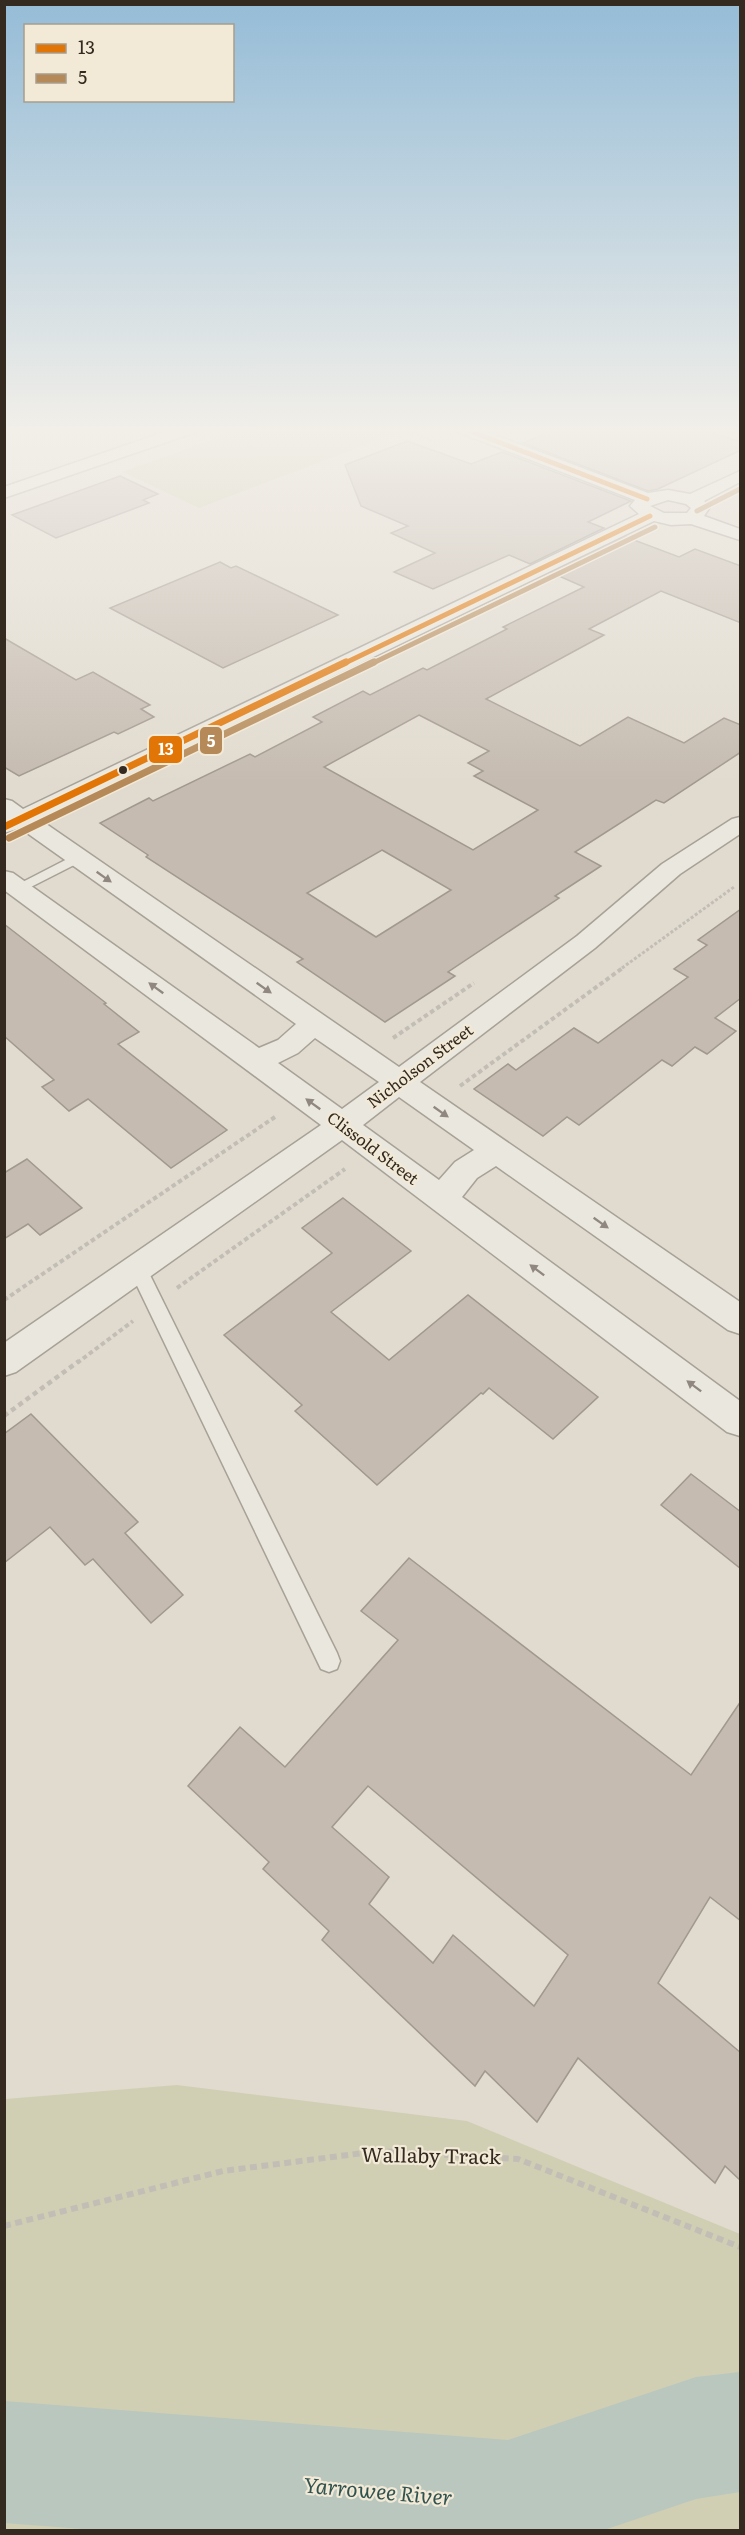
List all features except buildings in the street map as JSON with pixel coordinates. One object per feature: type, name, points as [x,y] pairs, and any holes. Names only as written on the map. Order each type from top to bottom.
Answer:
[{"type":"street","points":[[10,817],[568,546]]},
{"type":"street","points":[[10,817],[77,858],[741,1320]]},
{"type":"street","name":"Nicholson Street","points":[[4,1362],[342,1125],[586,942],[671,869],[741,824]]},
{"type":"street","name":"Clissold Street","points":[[11,883],[255,1060],[741,1421]]},
{"type":"street","points":[[255,1060],[292,1045],[305,1033],[312,1022]]},
{"type":"street","points":[[443,1200],[464,1170],[479,1159],[499,1153]]},
{"type":"lane","points":[[11,883],[77,858]]},
{"type":"lane","points":[[138,1269],[329,1661]]},
{"type":"path","points":[[433,1106],[734,887]]},
{"type":"path","points":[[4,1300],[304,1097]]},
{"type":"path","points":[[4,1416],[155,1304],[374,1148]]},
{"type":"path","name":"Wallaby Track","points":[[4,2226],[223,2171],[379,2151],[518,2159],[741,2247]]},
{"type":"green space","points":[[177,2085],[467,2121],[740,2234],[740,2530],[5,2530],[5,2099]]},
{"type":"waterway","name":"Yarrowee River","points":[[4,2462],[508,2502],[696,2438],[740,2432]]},
{"type":"transit line","name":"13","points":[[4,827],[587,546]]},
{"type":"transit line","name":"5","points":[[9,838],[615,546]]}]
